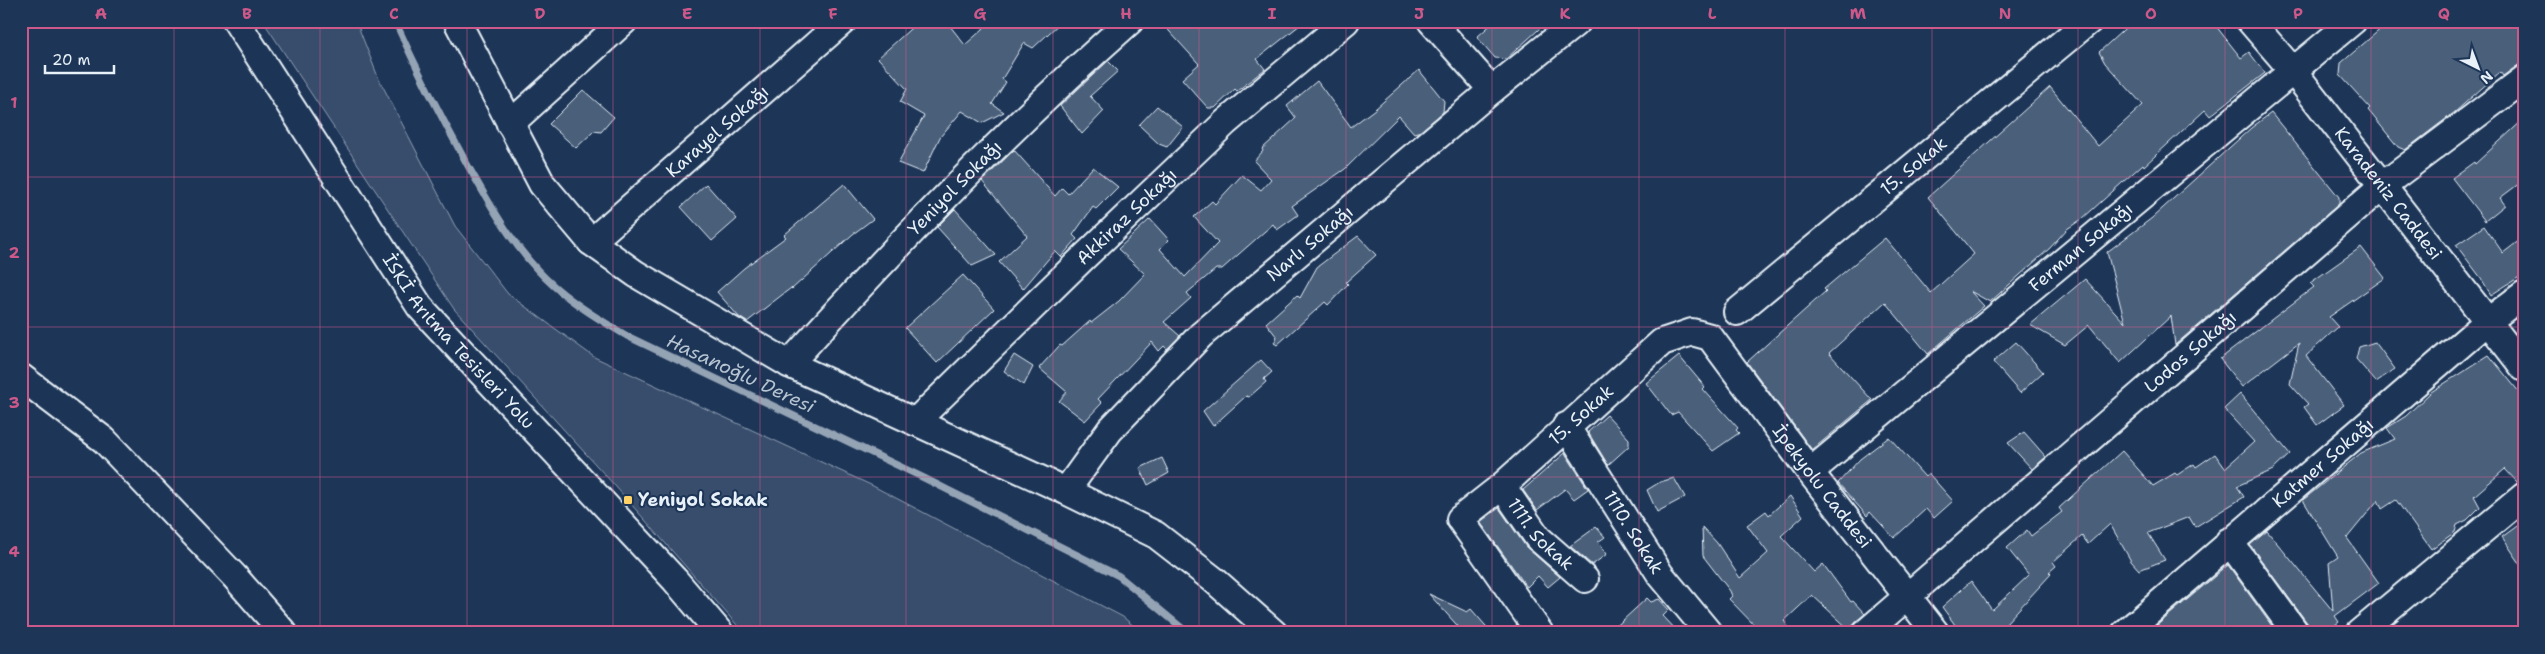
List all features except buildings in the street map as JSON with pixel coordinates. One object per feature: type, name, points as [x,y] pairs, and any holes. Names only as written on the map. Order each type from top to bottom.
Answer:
[{"type":"street","name":"İSKİ Arıtma Tesisleri Yolu","points":[[236,21],[420,307],[675,580],[720,633]]},
{"type":"street","points":[[457,21],[542,184],[591,242],[636,274],[790,364],[1066,491],[1156,535],[1214,580],[1274,633]]},
{"type":"street","points":[[510,124],[624,21]]},
{"type":"street","name":"Karayel Sokağı","points":[[591,242],[843,21]]},
{"type":"street","name":"Yeniyol Sokağı","points":[[790,364],[880,263],[1080,66],[1130,21]]},
{"type":"street","name":"Akkiraz Sokağı","points":[[915,422],[1226,122],[1346,21]]},
{"type":"street","points":[[1431,21],[1492,90]]},
{"type":"street","name":"Narlı Sokağı","points":[[1066,491],[1110,430],[1201,335],[1492,90],[1578,21]]},
{"type":"street","name":"15. Sokak","points":[[1737,312],[2090,21]]},
{"type":"street","name":"Karadeniz Caddesi","points":[[2250,21],[2294,72],[2524,368]]},
{"type":"street","name":"Ferman Sokağı","points":[[1810,472],[2294,72],[2353,21]]},
{"type":"street","name":"Lodos Sokağı","points":[[1865,633],[2382,186],[2524,79]]},
{"type":"street","name":"Katmer Sokağı","points":[[2124,633],[2229,541],[2487,322],[2524,294]]},
{"type":"street","name":"15. Sokak","points":[[1540,633],[1460,519],[1502,486],[1566,426],[1662,342],[1692,332],[1710,337]]},
{"type":"street","name":"İpekyolu Caddesi","points":[[1710,337],[1810,472],[1936,633]]},
{"type":"street","points":[[21,377],[104,440],[234,576],[284,633]]},
{"type":"street","name":"1110. Sokak","points":[[1566,426],[1660,574],[1709,633]]},
{"type":"street","name":"1111. Sokak","points":[[1502,486],[1538,538],[1585,579]]},
{"type":"street","points":[[2359,633],[2524,496]]},
{"type":"street","points":[[2229,541],[2296,633]]},
{"type":"shaded area","points":[[263,21],[356,21],[378,77],[455,226],[508,294],[594,357],[873,486],[1123,617],[1142,633],[744,633],[616,487],[454,309]]},
{"type":"waterway","name":"Hasanoğlu Deresi","points":[[395,21],[439,111],[496,213],[528,260],[563,294],[627,336],[924,478],[1119,576],[1188,633]]},
{"type":"place","name":"Yeniyol Sokak","points":[[628,500]]}]
